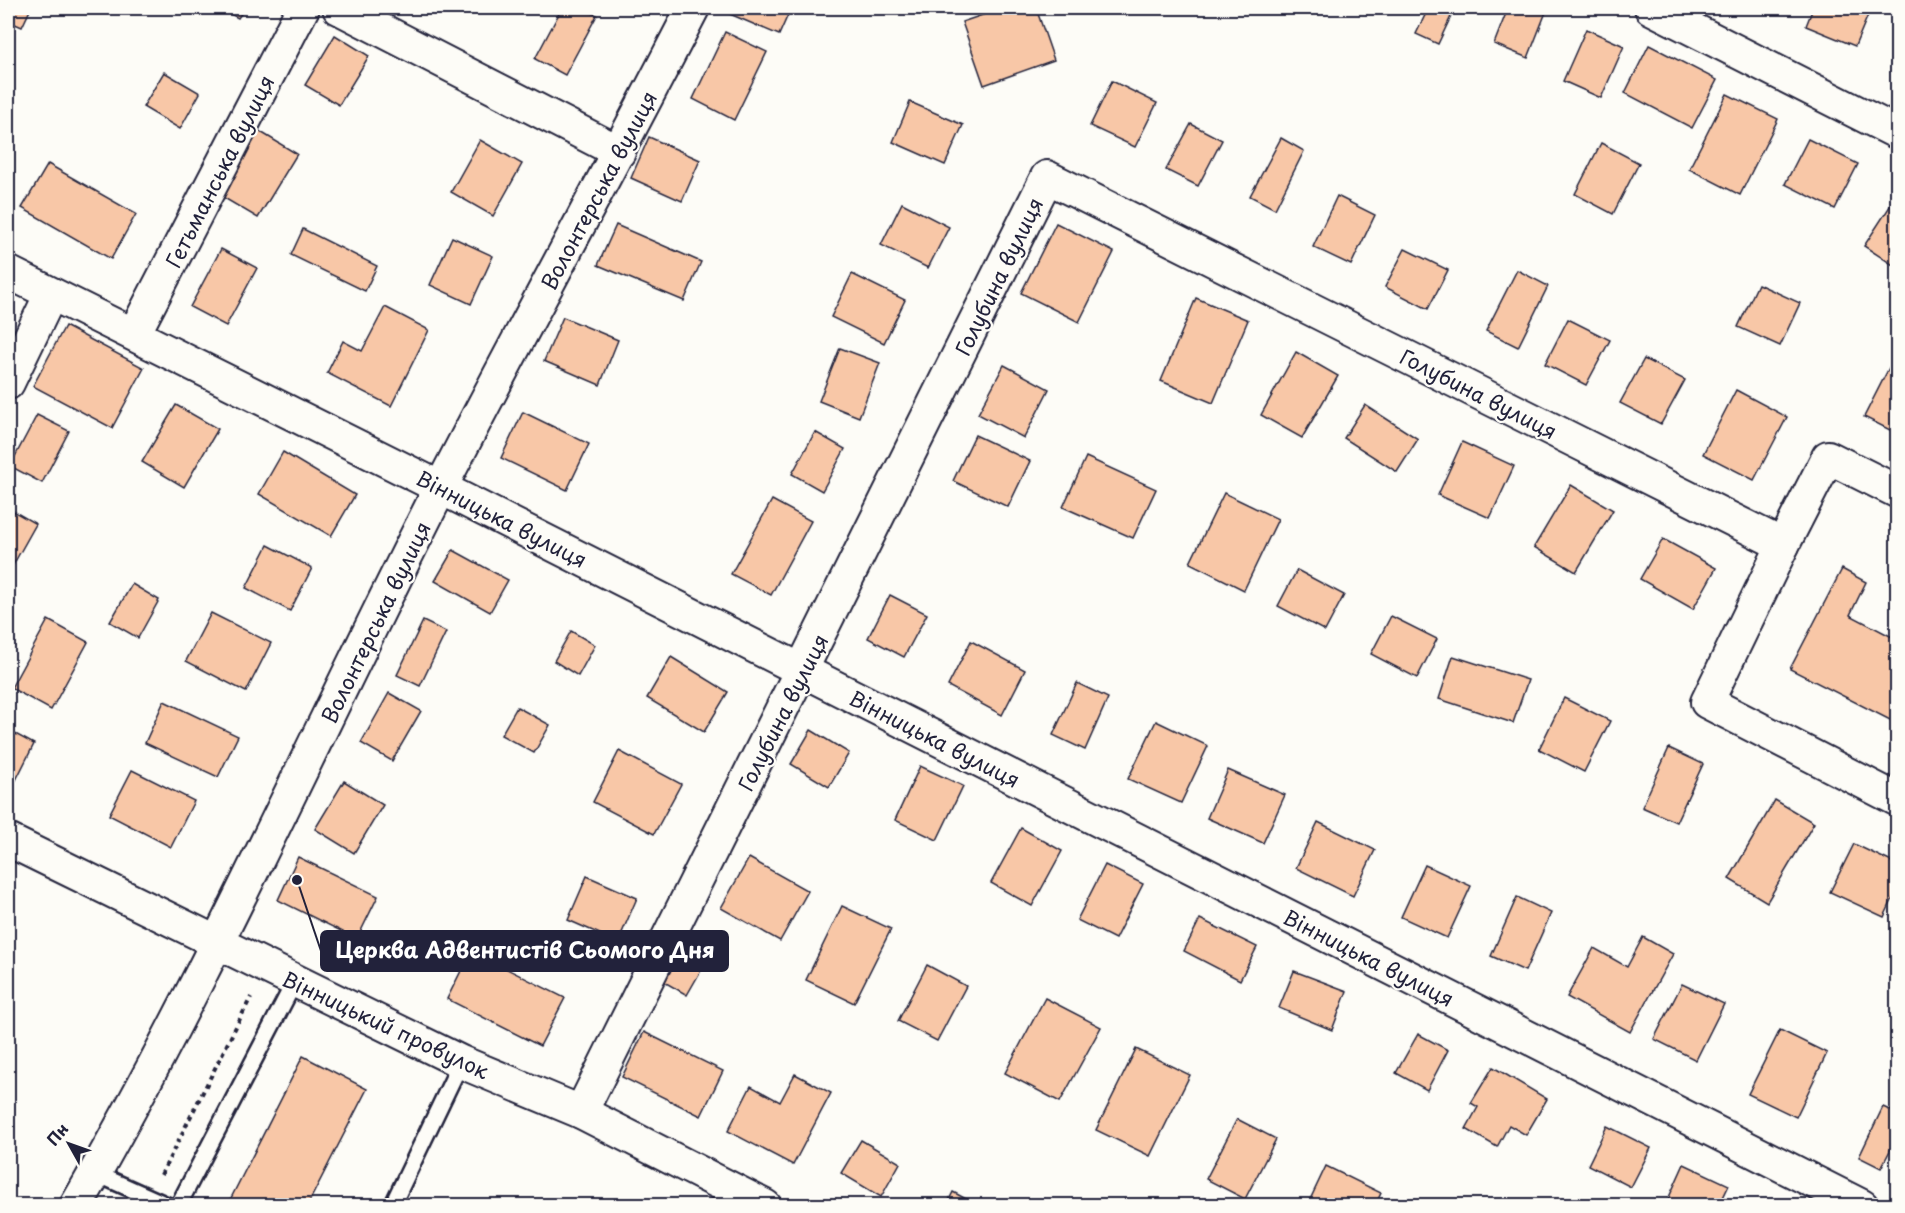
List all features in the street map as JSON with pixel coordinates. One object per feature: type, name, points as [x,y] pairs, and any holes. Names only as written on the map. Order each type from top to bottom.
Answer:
[{"type":"street","name":"Гетьманська вулиця","points":[[134,334],[303,8]]},
{"type":"street","points":[[339,8],[619,152]]},
{"type":"street","name":"Волонтерська вулиця","points":[[76,1206],[217,943],[441,488],[693,8]]},
{"type":"street","points":[[1651,8],[1898,133]]},
{"type":"street","name":"Голубина вулиця","points":[[581,1112],[1047,177],[1783,545]]},
{"type":"street","name":"Вінницька вулиця","points":[[8,272],[441,488],[1862,1206]]},
{"type":"street","points":[[8,382],[51,294]]},
{"type":"street","points":[[1898,492],[1828,457],[1707,702],[1898,800]]},
{"type":"street","name":"Вінницький провулок","points":[[8,840],[461,1062],[581,1112],[765,1206]]},
{"type":"lane","points":[[178,1206],[296,981]]},
{"type":"lane","points":[[392,1206],[461,1062]]},
{"type":"lane","points":[[95,1173],[169,1206]]},
{"type":"path","points":[[150,1196],[266,967]]},
{"type":"building","points":[[8,8],[31,8],[22,27],[8,21]]},
{"type":"building","points":[[219,8],[245,8],[238,18]]},
{"type":"building","points":[[562,8],[582,8],[597,15],[565,75],[535,59]]},
{"type":"building","points":[[733,8],[791,8],[779,35],[730,14]]},
{"type":"building","points":[[1003,8],[1036,8],[1054,60],[984,85],[962,22]]},
{"type":"building","points":[[1425,8],[1455,8],[1438,44],[1416,34],[1428,9]]},
{"type":"building","points":[[1508,8],[1534,8],[1546,12],[1528,58],[1494,44]]},
{"type":"building","points":[[1813,8],[1871,8],[1855,46],[1806,26]]},
{"type":"building","points":[[1586,29],[1624,46],[1601,98],[1563,81]]},
{"type":"building","points":[[725,32],[767,52],[734,120],[693,99]]},
{"type":"building","points":[[335,35],[369,56],[339,105],[305,85]]},
{"type":"building","points":[[1649,45],[1717,80],[1692,128],[1625,93]]},
{"type":"building","points":[[164,72],[200,93],[180,129],[143,107]]},
{"type":"building","points":[[1112,81],[1157,103],[1135,147],[1090,126]]},
{"type":"building","points":[[1727,94],[1778,119],[1740,195],[1689,169]]},
{"type":"building","points":[[910,102],[963,125],[945,165],[893,142]]},
{"type":"building","points":[[1191,124],[1222,140],[1198,186],[1166,170]]},
{"type":"building","points":[[254,128],[297,154],[258,218],[214,192]]},
{"type":"building","points":[[649,137],[700,160],[682,201],[631,178]]},
{"type":"building","points":[[1281,138],[1304,151],[1275,209],[1250,196]]},
{"type":"building","points":[[1808,139],[1858,164],[1835,209],[1785,184]]},
{"type":"building","points":[[480,140],[522,164],[493,216],[451,192]]},
{"type":"building","points":[[1601,143],[1639,163],[1613,214],[1575,194]]},
{"type":"building","points":[[48,164],[136,214],[111,259],[22,208]]},
{"type":"building","points":[[1898,194],[1898,266],[1896,267],[1864,246]]},
{"type":"building","points":[[1337,196],[1375,215],[1351,265],[1313,247]]},
{"type":"building","points":[[902,203],[949,227],[928,268],[881,245]]},
{"type":"building","points":[[1056,223],[1114,252],[1079,322],[1021,293]]},
{"type":"building","points":[[616,225],[701,262],[684,301],[598,265]]},
{"type":"building","points":[[303,229],[377,266],[365,291],[291,255]]},
{"type":"building","points":[[452,237],[493,256],[471,304],[430,285]]},
{"type":"building","points":[[221,249],[257,268],[226,326],[190,307]]},
{"type":"building","points":[[1405,249],[1448,270],[1428,309],[1385,287]]},
{"type":"building","points":[[1517,270],[1548,286],[1518,347],[1486,331]]},
{"type":"building","points":[[852,274],[905,300],[884,343],[831,317]]},
{"type":"building","points":[[1758,284],[1800,303],[1780,346],[1738,327]]},
{"type":"building","points":[[1196,298],[1248,320],[1213,403],[1161,381]]},
{"type":"building","points":[[385,307],[429,330],[391,406],[327,373],[343,341],[362,351]]},
{"type":"building","points":[[563,317],[618,340],[600,385],[544,361]]},
{"type":"building","points":[[1568,319],[1610,340],[1586,385],[1545,364]]},
{"type":"building","points":[[65,326],[144,368],[112,428],[33,386]]},
{"type":"building","points":[[840,348],[880,363],[859,417],[819,401]]},
{"type":"building","points":[[1296,352],[1338,376],[1302,438],[1261,415]]},
{"type":"building","points":[[1644,359],[1685,380],[1661,424],[1620,403]]},
{"type":"building","points":[[1893,360],[1898,362],[1898,434],[1864,417]]},
{"type":"building","points":[[1004,365],[1049,389],[1024,438],[978,414]]},
{"type":"building","points":[[1736,390],[1787,417],[1754,480],[1703,454]]},
{"type":"building","points":[[176,405],[218,429],[184,487],[142,462]]},
{"type":"building","points":[[1365,405],[1418,439],[1397,472],[1344,438]]},
{"type":"building","points":[[523,412],[589,444],[567,490],[501,458]]},
{"type":"building","points":[[37,415],[69,431],[42,483],[10,466]]},
{"type":"building","points":[[815,432],[845,449],[822,491],[792,474]]},
{"type":"building","points":[[975,435],[1030,461],[1008,507],[953,481]]},
{"type":"building","points":[[1462,442],[1514,466],[1490,518],[1438,495]]},
{"type":"building","points":[[283,452],[355,495],[331,536],[259,494]]},
{"type":"building","points":[[1086,457],[1156,489],[1133,538],[1063,507]]},
{"type":"building","points":[[1571,485],[1613,510],[1576,572],[1534,547]]},
{"type":"building","points":[[1224,493],[1278,519],[1244,590],[1190,563]]},
{"type":"building","points":[[772,500],[811,521],[771,595],[731,574]]},
{"type":"building","points":[[8,508],[36,524],[8,574]]},
{"type":"building","points":[[1663,539],[1716,568],[1693,609],[1640,579]]},
{"type":"building","points":[[268,545],[312,568],[290,611],[246,588]]},
{"type":"building","points":[[453,550],[508,580],[490,612],[435,581]]},
{"type":"building","points":[[1842,569],[1866,582],[1850,615],[1898,640],[1898,724],[1790,669]]},
{"type":"building","points":[[1297,570],[1344,595],[1325,631],[1278,606]]},
{"type":"building","points":[[132,584],[159,600],[138,638],[110,622]]},
{"type":"building","points":[[890,595],[927,614],[904,657],[868,638]]},
{"type":"building","points":[[211,613],[271,643],[246,692],[186,661]]},
{"type":"building","points":[[1391,616],[1437,639],[1417,678],[1371,654]]},
{"type":"building","points":[[48,620],[88,642],[51,710],[11,688]]},
{"type":"building","points":[[423,621],[446,632],[420,686],[397,675]]},
{"type":"building","points":[[571,631],[595,645],[578,676],[554,661]]},
{"type":"building","points":[[971,641],[1025,670],[1002,715],[948,686]]},
{"type":"building","points":[[1453,656],[1528,680],[1513,723],[1439,699]]},
{"type":"building","points":[[671,657],[728,692],[704,732],[647,698]]},
{"type":"building","points":[[1077,683],[1108,698],[1085,750],[1053,735]]},
{"type":"building","points":[[389,693],[421,711],[392,761],[361,743]]},
{"type":"building","points":[[1564,698],[1610,721],[1584,772],[1539,749]]},
{"type":"building","points":[[164,701],[238,736],[218,777],[145,743]]},
{"type":"building","points":[[517,707],[550,725],[534,753],[501,735]]},
{"type":"building","points":[[1156,721],[1208,746],[1181,803],[1128,779]]},
{"type":"building","points":[[8,730],[34,744],[8,796]]},
{"type":"building","points":[[811,730],[849,753],[829,787],[791,764]]},
{"type":"building","points":[[1669,748],[1703,764],[1676,822],[1642,807]]},
{"type":"building","points":[[619,751],[681,784],[654,834],[593,802]]},
{"type":"building","points":[[920,766],[963,786],[937,840],[895,820]]},
{"type":"building","points":[[132,770],[194,801],[171,847],[109,815]]},
{"type":"building","points":[[1228,770],[1285,795],[1263,843],[1207,818]]},
{"type":"building","points":[[344,781],[383,805],[354,853],[315,829]]},
{"type":"building","points":[[1775,800],[1814,823],[1767,902],[1729,879]]},
{"type":"building","points":[[1318,822],[1375,850],[1353,896],[1296,868]]},
{"type":"building","points":[[1021,828],[1062,851],[1032,906],[991,883]]},
{"type":"building","points":[[1854,844],[1898,865],[1898,888],[1884,917],[1830,892]]},
{"type":"building","points":[[298,857],[378,896],[357,939],[278,900]]},
{"type":"building","points":[[749,858],[808,891],[780,941],[721,908]]},
{"type":"building","points":[[1105,865],[1143,884],[1115,939],[1077,920]]},
{"type":"building","points":[[1425,865],[1471,886],[1447,938],[1401,917]]},
{"type":"building","points":[[587,876],[637,898],[618,942],[568,920]]},
{"type":"building","points":[[1517,897],[1551,913],[1525,971],[1491,956]]},
{"type":"building","points":[[842,906],[891,929],[854,1003],[806,980]]},
{"type":"building","points":[[1200,919],[1257,947],[1240,980],[1184,951]]},
{"type":"building","points":[[683,937],[711,953],[687,995],[659,979]]},
{"type":"building","points":[[1643,937],[1673,954],[1630,1032],[1567,997],[1594,948],[1627,967]]},
{"type":"building","points":[[471,951],[565,998],[540,1046],[447,999]]},
{"type":"building","points":[[927,965],[966,986],[937,1041],[898,1021]]},
{"type":"building","points":[[1294,971],[1347,991],[1332,1030],[1279,1008]]},
{"type":"building","points":[[1682,984],[1724,1004],[1696,1060],[1654,1039]]},
{"type":"building","points":[[1045,998],[1101,1027],[1060,1102],[1005,1073]]},
{"type":"building","points":[[1780,1030],[1827,1053],[1796,1117],[1748,1094]]},
{"type":"building","points":[[644,1032],[723,1071],[701,1116],[622,1077]]},
{"type":"building","points":[[1418,1034],[1448,1050],[1427,1090],[1396,1073]]},
{"type":"building","points":[[1136,1049],[1190,1075],[1150,1156],[1096,1130]]},
{"type":"building","points":[[303,1056],[367,1089],[307,1206],[227,1206]]},
{"type":"building","points":[[1493,1067],[1547,1099],[1526,1135],[1509,1125],[1497,1147],[1466,1129],[1478,1107],[1471,1103]]},
{"type":"building","points":[[795,1074],[831,1093],[793,1165],[728,1131],[751,1086],[780,1102]]},
{"type":"building","points":[[1883,1107],[1898,1114],[1898,1135],[1881,1168],[1859,1157]]},
{"type":"building","points":[[1237,1119],[1276,1139],[1245,1199],[1206,1179]]},
{"type":"building","points":[[1607,1126],[1651,1148],[1631,1187],[1588,1165]]},
{"type":"building","points":[[861,1140],[900,1163],[881,1197],[841,1173]]},
{"type":"building","points":[[1684,1164],[1729,1185],[1719,1206],[1670,1206],[1666,1204]]},
{"type":"building","points":[[1326,1166],[1381,1193],[1375,1206],[1307,1206]]},
{"type":"building","points":[[953,1192],[979,1206],[946,1206]]},
{"type":"place","name":"Церква Адвентистів Сьомого Дня","points":[[297,880]]}]
